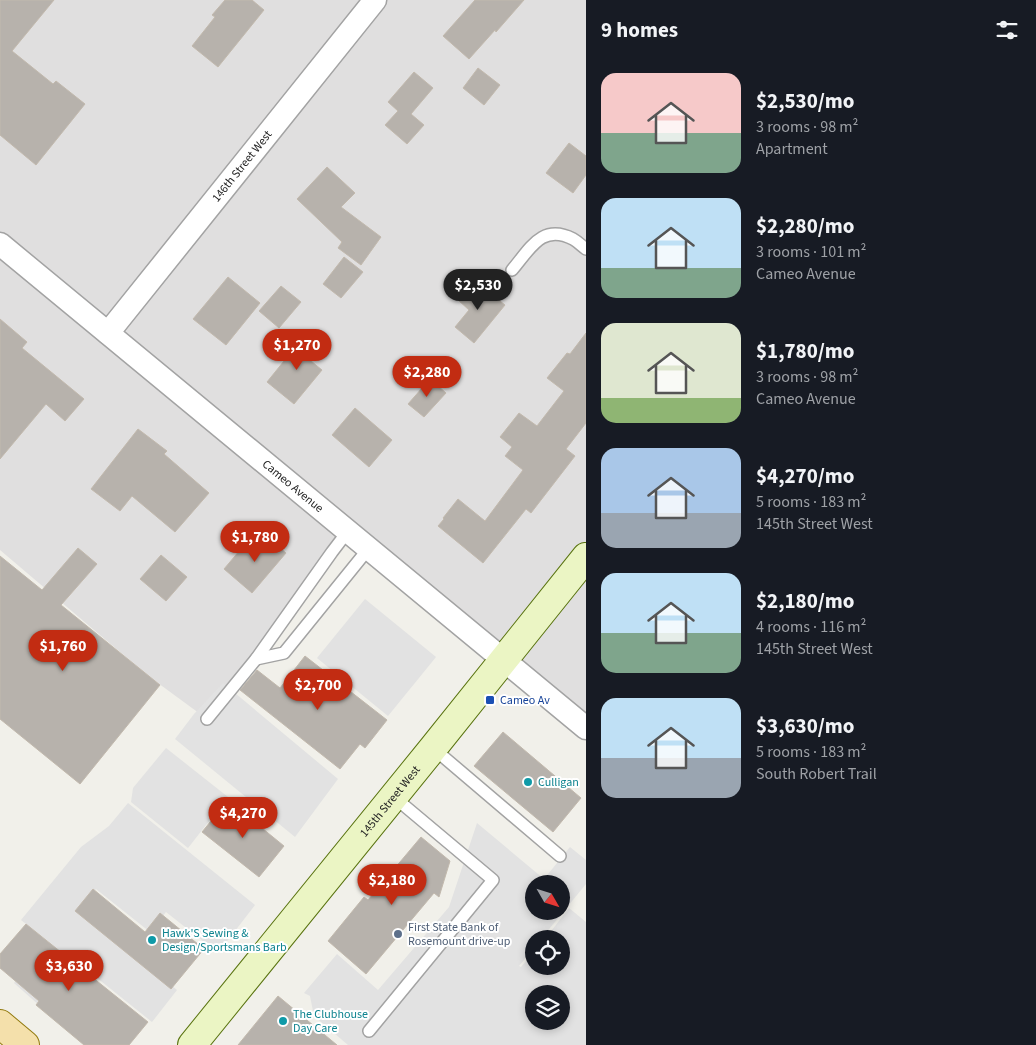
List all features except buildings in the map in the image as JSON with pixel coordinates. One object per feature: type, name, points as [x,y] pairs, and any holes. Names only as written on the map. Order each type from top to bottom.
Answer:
[{"type":"main road","points":[[0,1024],[24,1045]]},
{"type":"street","name":"146th Street West","points":[[108,333],[375,0]]},
{"type":"street","name":"Cameo Avenue","points":[[0,244],[586,728]]},
{"type":"street","name":"145th Street West","points":[[192,1045],[394,797],[586,556]]},
{"type":"lane","points":[[512,270],[540,238],[555,233],[573,240],[586,249]]},
{"type":"lane","points":[[207,719],[256,658],[348,532]]},
{"type":"lane","points":[[256,658],[284,653],[369,548]]},
{"type":"lane","points":[[433,748],[560,856]]},
{"type":"lane","points":[[369,1031],[492,880],[394,797]]},
{"type":"shaded area","points":[[0,0],[586,0],[586,716],[511,651],[348,532],[207,719],[147,675],[0,550]]},
{"type":"shaded area","points":[[365,599],[436,657],[388,716],[317,658]]},
{"type":"shaded area","points":[[223,683],[338,779],[295,837],[175,739],[194,714]]},
{"type":"shaded area","points":[[166,748],[228,797],[188,848],[131,802],[133,788]]},
{"type":"shaded area","points":[[128,803],[255,905],[218,953],[166,912],[150,932],[96,889],[80,911],[177,990],[152,1022],[76,961],[40,1006],[14,983],[49,942],[21,920],[81,847],[109,826]]},
{"type":"shaded area","points":[[477,823],[539,875],[525,875],[525,920],[557,920],[548,930],[525,930],[525,959],[519,966],[521,967],[525,962],[525,975],[570,975],[570,930],[552,930],[560,920],[570,920],[570,909],[586,922],[586,1045],[348,1045],[314,1016],[310,996],[304,993],[337,954],[378,990],[449,907]]},
{"type":"shaded area","points":[[570,847],[586,860],[586,884],[570,904],[570,875],[547,875]]},
{"type":"place","name":"Cameo Av","points":[[490,700]]},
{"type":"place","name":"Culligan","points":[[528,782]]},
{"type":"place","name":"First State Bank of Rosemount drive-up","points":[[398,934]]},
{"type":"place","name":"Hawk'S Sewing & Design/Sportsmans Barb","points":[[152,940]]},
{"type":"place","name":"The Clubhouse Day Care","points":[[283,1021]]}]
